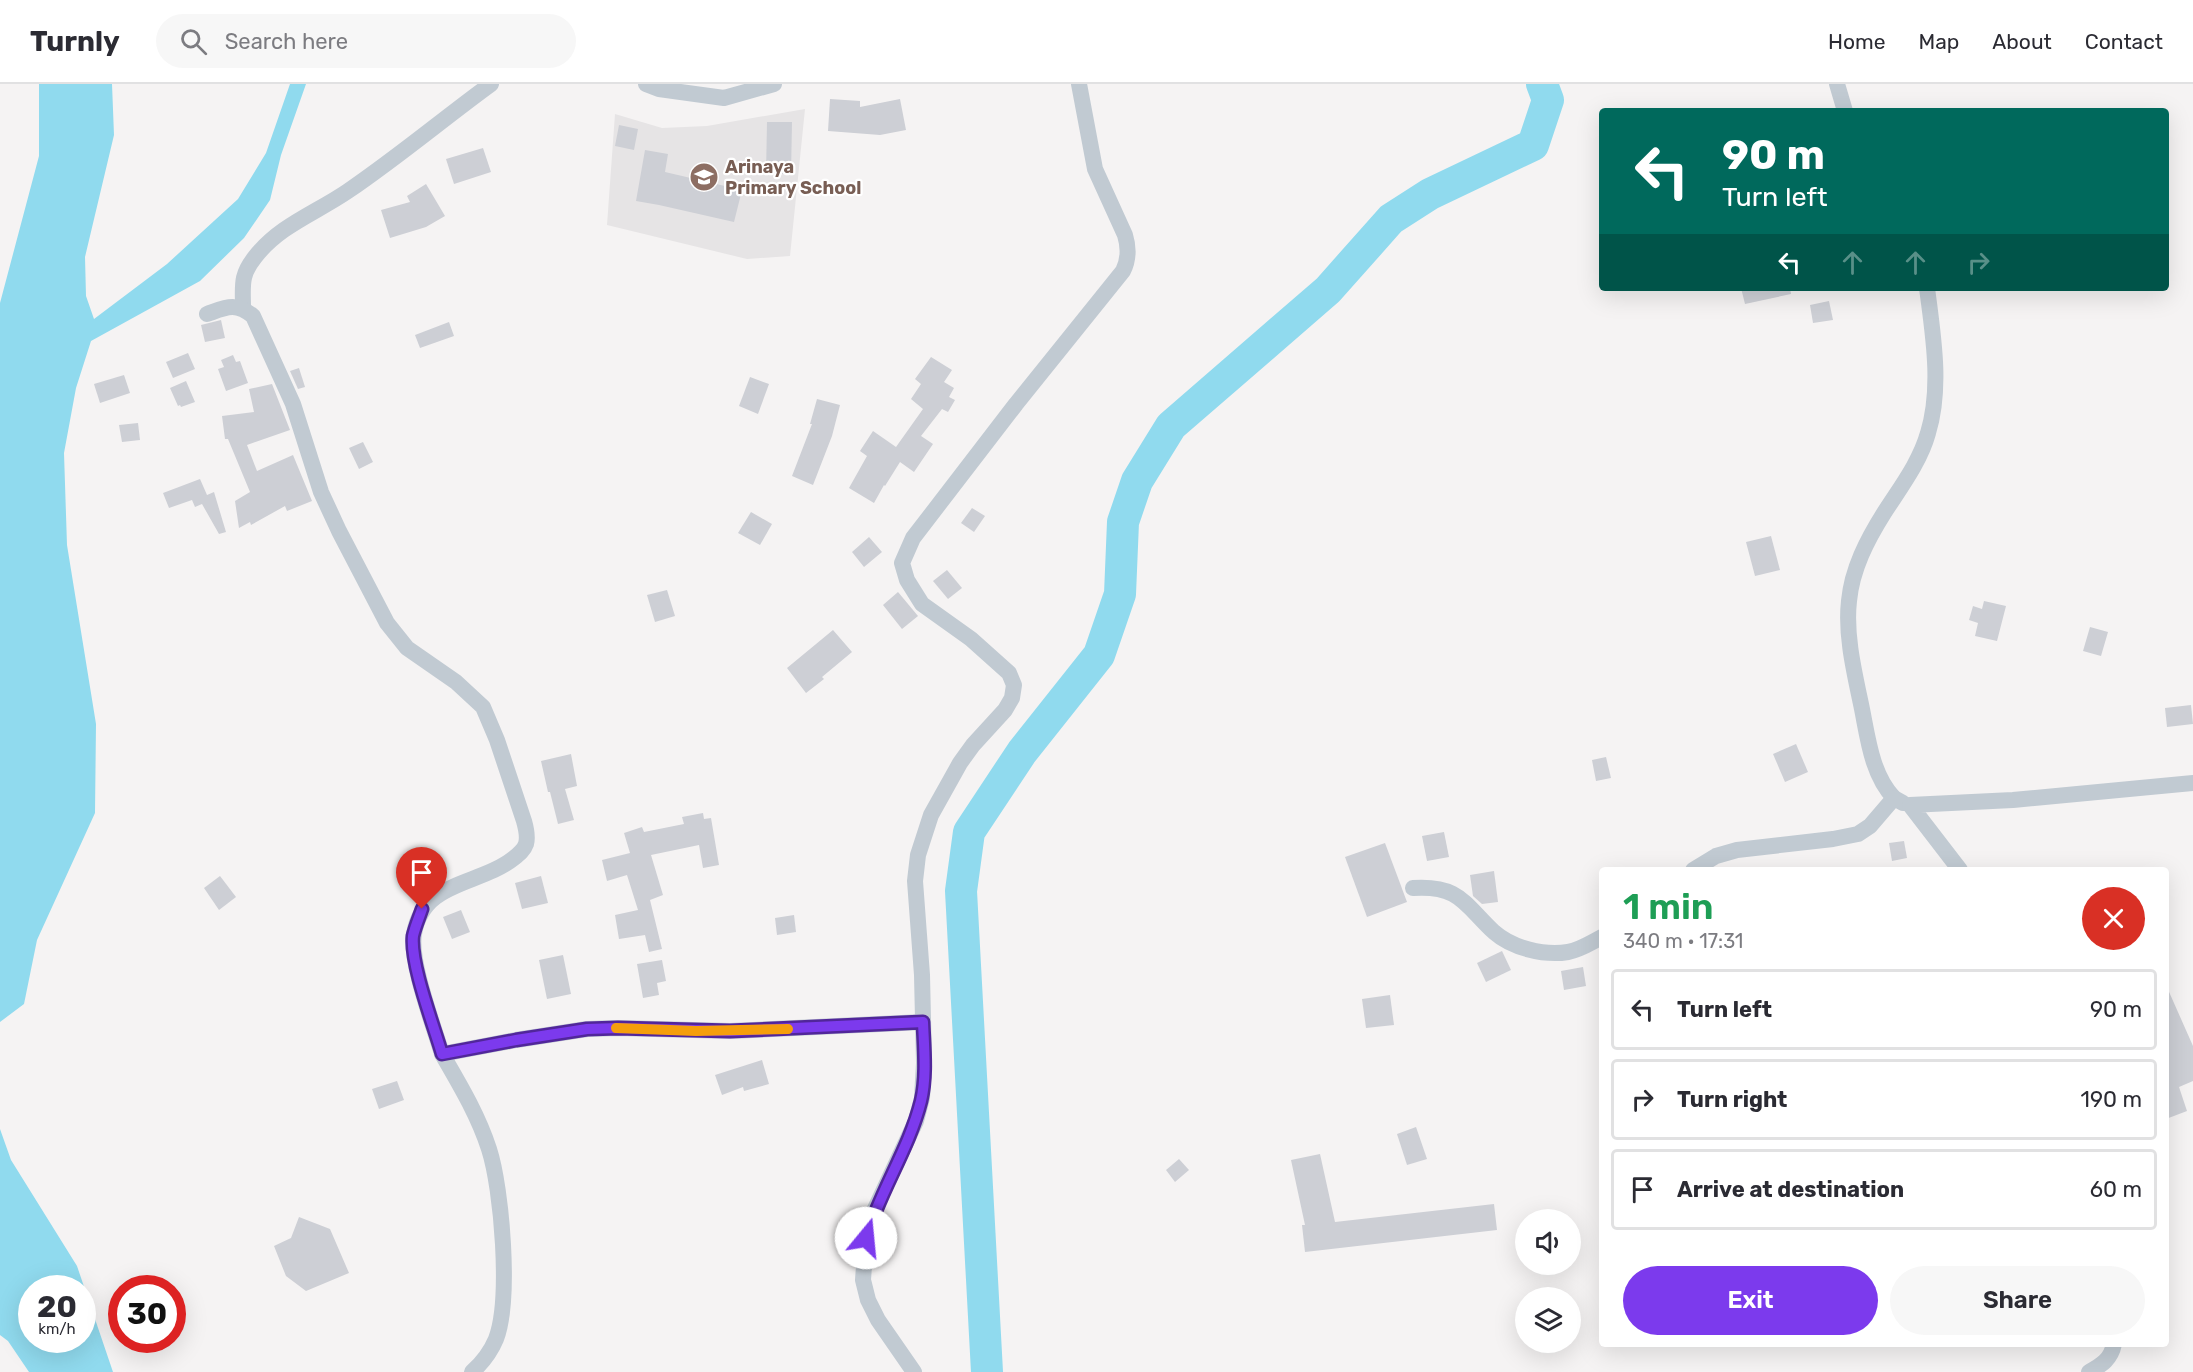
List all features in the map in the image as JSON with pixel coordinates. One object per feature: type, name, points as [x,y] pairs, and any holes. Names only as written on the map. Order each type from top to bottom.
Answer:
[{"type":"street","points":[[243,308],[243,277],[254,258],[270,240],[294,222],[346,193],[390,162],[491,84]]},
{"type":"street","points":[[646,84],[659,89],[724,98],[774,84]]},
{"type":"street","points":[[914,1372],[878,1320],[868,1300],[863,1280],[866,1238],[874,1211],[916,1121],[922,1098],[923,1022],[915,881],[918,855],[931,815],[960,763],[1005,710],[1012,698],[1014,685],[1009,673],[971,639],[922,604],[906,580],[902,563],[913,538],[1127,263],[1128,243],[1095,169],[1079,84]]},
{"type":"street","points":[[1837,84],[1844,108]]},
{"type":"street","points":[[1927,291],[1933,335],[1935,386],[1929,433],[1922,451],[1863,550],[1852,581],[1848,603],[1853,659],[1878,773],[1888,792],[1902,802],[1957,867]]},
{"type":"street","points":[[207,314],[234,306],[243,308],[253,316],[293,404],[321,492],[387,623],[407,648],[456,682],[483,706],[524,821],[527,835],[526,844],[521,852],[490,873],[456,885],[429,901],[422,909],[413,935],[417,969],[442,1054],[480,1125],[490,1152],[500,1211],[503,1296],[501,1317],[496,1339],[488,1354],[472,1372]]},
{"type":"street","points":[[1698,867],[1716,856],[1737,850],[1858,834],[1902,802],[2013,800],[2193,783]]},
{"type":"street","points":[[1413,888],[1441,889],[1454,894],[1474,909],[1503,939],[1529,949],[1553,953],[1570,952],[1599,938]]},
{"type":"street","points":[[442,1054],[587,1029],[730,1031],[923,1022]]},
{"type":"street","points":[[2089,1372],[2107,1360],[2113,1347]]},
{"type":"shaded area","name":"Arinaya Primary School","points":[[805,109],[790,256],[747,259],[607,225],[615,114],[662,128],[707,126]]},
{"type":"water","points":[[39,84],[112,84],[114,135],[85,257],[86,296],[94,319],[167,264],[238,199],[266,153],[290,84],[306,84],[281,155],[270,200],[244,238],[200,281],[91,341],[76,388],[64,453],[67,545],[96,724],[95,813],[37,940],[24,1004],[0,1022],[0,303],[39,156]]},
{"type":"water","points":[[0,1129],[11,1160],[77,1266],[80,1275],[18,1275],[18,1353],[96,1353],[96,1322],[113,1372],[29,1372],[8,1341],[0,1335]]},
{"type":"building","points":[[830,99],[860,101],[860,107],[900,99],[906,130],[880,135],[828,131]]},
{"type":"building","points":[[767,122],[792,122],[791,174],[766,174]]},
{"type":"building","points":[[619,125],[638,129],[634,150],[615,146]]},
{"type":"building","points":[[483,148],[491,172],[454,184],[446,159]]},
{"type":"building","points":[[645,150],[668,154],[665,172],[742,190],[734,222],[636,201]]},
{"type":"building","points":[[426,184],[445,216],[426,227],[390,238],[381,210],[410,202],[407,196]]},
{"type":"building","points":[[1742,291],[1790,291],[1791,294],[1745,304]]},
{"type":"building","points":[[1829,301],[1833,320],[1813,323],[1810,305]]},
{"type":"building","points":[[221,320],[225,338],[205,342],[201,325]]},
{"type":"building","points":[[449,322],[454,336],[420,348],[415,335]]},
{"type":"building","points":[[188,353],[195,369],[173,378],[166,362]]},
{"type":"building","points":[[233,355],[236,362],[240,361],[248,383],[226,391],[218,369],[224,367],[221,360]]},
{"type":"building","points":[[931,357],[952,370],[944,382],[954,388],[949,397],[955,400],[948,412],[942,409],[921,436],[933,444],[914,472],[900,462],[874,503],[849,488],[867,456],[860,451],[873,431],[896,447],[923,409],[911,399],[921,384],[915,379]]},
{"type":"building","points":[[299,368],[305,387],[298,389],[290,371]]},
{"type":"building","points":[[124,375],[130,393],[100,403],[94,384]]},
{"type":"building","points":[[750,377],[769,384],[758,414],[739,406]]},
{"type":"building","points":[[186,381],[195,402],[181,407],[178,406],[170,388]]},
{"type":"building","points":[[272,384],[290,430],[247,445],[257,471],[293,455],[312,501],[287,511],[285,506],[251,525],[250,522],[239,528],[235,501],[250,492],[228,439],[225,439],[222,416],[254,412],[249,389]]},
{"type":"building","points":[[817,399],[840,405],[832,436],[813,485],[792,476],[812,424],[810,424]]},
{"type":"building","points":[[138,423],[140,440],[122,442],[119,425]]},
{"type":"building","points":[[363,442],[373,462],[359,469],[349,448]]},
{"type":"building","points":[[200,479],[207,495],[214,492],[226,532],[219,534],[202,504],[195,507],[192,500],[169,508],[163,493]]},
{"type":"building","points":[[972,508],[985,516],[974,532],[961,523]]},
{"type":"building","points":[[751,512],[772,524],[760,545],[738,533]]},
{"type":"building","points":[[1771,536],[1780,570],[1755,576],[1746,542]]},
{"type":"building","points":[[869,537],[882,552],[864,567],[852,552]]},
{"type":"building","points":[[947,570],[962,588],[948,599],[933,581]]},
{"type":"building","points":[[667,590],[675,616],[655,622],[647,595]]},
{"type":"building","points":[[898,592],[918,616],[902,629],[883,605]]},
{"type":"building","points":[[1984,601],[2006,606],[1997,641],[1975,636],[1978,623],[1969,620],[1973,606],[1982,609]]},
{"type":"building","points":[[2090,627],[2108,632],[2101,656],[2083,651]]},
{"type":"building","points":[[833,630],[852,652],[806,693],[787,668]]},
{"type":"building","points":[[2191,705],[2193,724],[2167,727],[2165,708]]},
{"type":"building","points":[[1796,744],[1808,772],[1785,782],[1773,754]]},
{"type":"building","points":[[571,754],[577,786],[565,789],[574,820],[558,824],[541,761]]},
{"type":"building","points":[[1606,757],[1611,778],[1596,781],[1592,760]]},
{"type":"building","points":[[703,813],[704,819],[711,818],[719,865],[703,868],[699,845],[651,855],[663,895],[650,900],[662,949],[649,952],[645,935],[619,939],[615,915],[638,910],[627,875],[607,881],[602,860],[630,853],[624,833],[642,827],[644,832],[684,824],[682,817]]},
{"type":"building","points":[[1444,832],[1449,857],[1427,861],[1422,836]]},
{"type":"building","points":[[1904,841],[1907,858],[1892,861],[1889,843]]},
{"type":"building","points":[[1385,843],[1407,902],[1367,917],[1345,857]]},
{"type":"building","points":[[1494,871],[1498,902],[1482,904],[1473,896],[1470,875]]},
{"type":"building","points":[[220,876],[236,897],[219,910],[204,888]]},
{"type":"building","points":[[541,876],[548,903],[522,909],[515,883]]},
{"type":"building","points":[[461,910],[470,932],[452,939],[443,917]]},
{"type":"building","points":[[794,915],[796,932],[777,935],[775,918]]},
{"type":"building","points":[[1502,951],[1511,970],[1486,982],[1477,963]]},
{"type":"building","points":[[563,955],[571,994],[547,999],[539,960]]},
{"type":"building","points":[[662,960],[666,981],[657,983],[659,995],[643,998],[637,964]]},
{"type":"building","points":[[1583,967],[1586,986],[1564,990],[1561,971]]},
{"type":"building","points":[[2169,992],[2193,1046],[2193,1081],[2179,1087],[2187,1111],[2169,1118]]},
{"type":"building","points":[[1390,995],[1394,1025],[1366,1028],[1362,999]]},
{"type":"building","points":[[762,1060],[769,1084],[744,1091],[743,1087],[722,1095],[715,1075]]},
{"type":"building","points":[[397,1081],[404,1100],[379,1109],[372,1089]]},
{"type":"building","points":[[1416,1127],[1427,1159],[1407,1165],[1397,1134]]},
{"type":"building","points":[[1320,1154],[1335,1222],[1494,1204],[1497,1230],[1305,1252],[1302,1225],[1305,1225],[1291,1160]]},
{"type":"building","points":[[1179,1159],[1189,1170],[1175,1182],[1166,1170]]},
{"type":"building","points":[[299,1217],[330,1229],[349,1273],[306,1291],[286,1276],[274,1246],[291,1238]]},
{"type":"waterway","points":[[987,1372],[961,891],[969,832],[1022,752],[1099,655],[1120,594],[1123,522],[1137,481],[1171,426],[1328,290],[1391,219],[1430,194],[1533,145],[1548,100],[1542,84]]},
{"type":"slow traffic","points":[[616,1028],[696,1031],[788,1029]]},
{"type":"place","name":"Arinaya Primary School","points":[[704,177]]},
{"type":"route","points":[[422,909],[413,935],[413,949],[442,1054],[587,1029],[730,1031],[923,1022],[922,1098],[916,1121],[874,1211],[866,1238]]}]
